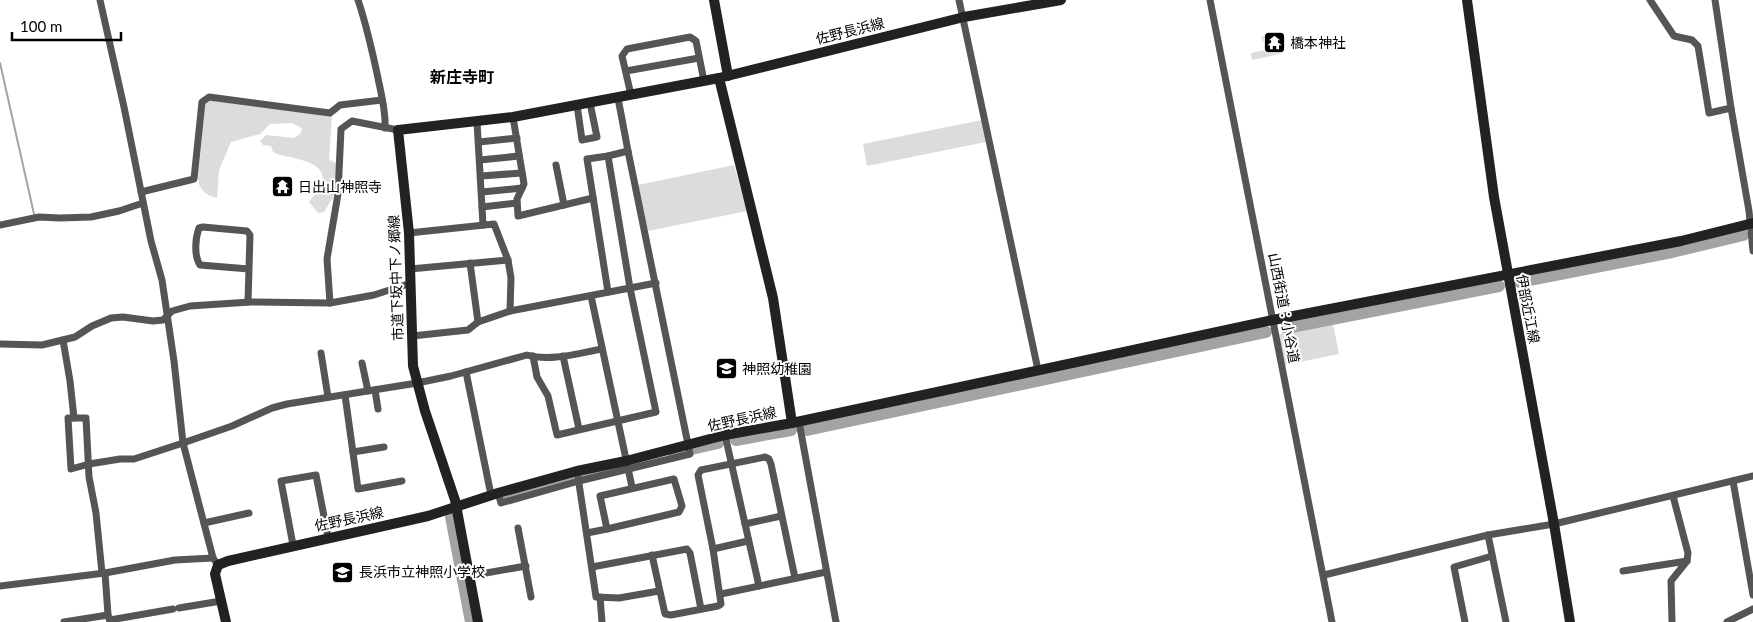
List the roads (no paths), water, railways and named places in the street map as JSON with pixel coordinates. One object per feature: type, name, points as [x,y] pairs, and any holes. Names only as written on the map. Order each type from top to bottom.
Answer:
[{"type":"main road","points":[[398,130],[513,117],[724,77],[714,0]]},
{"type":"main road","name":"佐野長浜線","points":[[215,562],[228,561],[428,516],[468,502],[689,448],[725,435],[795,422],[773,298],[724,77],[964,17],[1061,0]]},
{"type":"main road","name":"伊部近江線","points":[[1467,0],[1486,151],[1570,622]]},
{"type":"main road","name":"市道下坂中下ノ郷線","points":[[398,130],[409,233],[413,366],[455,500],[478,622]]},
{"type":"main road","points":[[795,422],[1273,320],[1682,240],[1752,223]]},
{"type":"main road","points":[[215,562],[215,574],[226,622]]},
{"type":"street","points":[[0,586],[104,573],[175,560],[215,562],[183,443],[162,280],[143,203],[124,106],[100,0]]},
{"type":"street","points":[[358,0],[367,26],[382,100],[385,128]]},
{"type":"street","points":[[959,0],[1038,370]]},
{"type":"street","name":"山西街道：小谷道","points":[[1210,0],[1332,622]]},
{"type":"street","points":[[1650,0],[1674,36],[1692,40],[1698,46],[1710,113],[1731,108]]},
{"type":"street","points":[[1715,0],[1731,108],[1752,223],[1753,252]]},
{"type":"street","points":[[631,95],[622,56],[627,49],[657,42],[690,37],[696,41],[704,81]]},
{"type":"street","points":[[626,71],[699,58]]},
{"type":"street","points":[[141,192],[194,179],[202,102],[209,97],[330,113],[340,104],[382,100]]},
{"type":"street","points":[[618,98],[689,448]]},
{"type":"street","points":[[577,106],[582,140],[597,138],[590,103]]},
{"type":"street","points":[[513,117],[524,184],[517,200],[518,216],[593,198]]},
{"type":"street","points":[[330,303],[327,259],[338,194],[341,129],[352,121],[398,130]]},
{"type":"street","points":[[477,122],[483,225]]},
{"type":"street","points":[[479,142],[516,138]]},
{"type":"street","points":[[608,292],[587,159],[628,151]]},
{"type":"street","points":[[480,160],[519,156]]},
{"type":"street","points":[[533,356],[537,377],[548,396],[557,435],[656,412],[630,288],[608,156]]},
{"type":"street","points":[[556,165],[564,205]]},
{"type":"street","points":[[481,176],[522,173]]},
{"type":"street","points":[[482,192],[522,188]]},
{"type":"street","points":[[0,225],[39,217],[91,216],[120,211],[143,203]]},
{"type":"street","points":[[482,207],[517,203]]},
{"type":"street","points":[[409,233],[494,224],[508,260],[511,278],[510,311]]},
{"type":"street","points":[[248,302],[249,269],[250,235],[247,231],[199,228],[196,259],[200,265],[249,269]]},
{"type":"street","points":[[410,269],[508,260]]},
{"type":"street","points":[[470,263],[478,322]]},
{"type":"street","points":[[0,344],[42,345],[75,337],[92,326],[111,318],[162,320],[172,311],[190,306],[248,302],[330,303],[374,295],[411,283]]},
{"type":"street","points":[[412,336],[468,330],[478,322],[510,311],[656,283]]},
{"type":"street","points":[[591,296],[632,488]]},
{"type":"street","points":[[63,340],[74,418]]},
{"type":"street","points":[[110,619],[96,513],[89,477],[89,464],[86,418],[68,418],[71,469],[89,464],[120,459],[134,459],[232,426],[272,408],[287,404],[417,383],[527,355],[563,356],[602,349]]},
{"type":"street","points":[[321,353],[328,398]]},
{"type":"street","points":[[563,356],[579,430]]},
{"type":"street","points":[[362,362],[378,410]]},
{"type":"street","points":[[466,372],[497,496]]},
{"type":"street","points":[[345,395],[358,489],[402,481]]},
{"type":"street","points":[[795,422],[836,622]]},
{"type":"street","points":[[725,435],[758,586]]},
{"type":"street","points":[[354,452],[384,447]]},
{"type":"street","points":[[652,555],[663,611],[667,615],[721,604],[713,549],[698,475],[701,470],[765,457],[770,459],[795,578]]},
{"type":"street","points":[[293,546],[281,481],[316,475],[328,537]]},
{"type":"street","points":[[578,476],[596,597],[619,598],[659,591]]},
{"type":"street","points":[[1324,575],[1488,535],[1554,524],[1753,476]]},
{"type":"street","points":[[587,533],[607,529],[676,514],[681,511],[682,506],[674,479],[600,496],[607,529]]},
{"type":"street","points":[[1732,481],[1753,595]]},
{"type":"street","points":[[1672,622],[1671,581],[1687,561],[1688,552],[1673,496]]},
{"type":"street","points":[[204,523],[249,513]]},
{"type":"street","points":[[745,524],[782,516]]},
{"type":"street","points":[[518,528],[531,597]]},
{"type":"street","points":[[1488,535],[1506,622]]},
{"type":"street","points":[[713,549],[748,541]]},
{"type":"street","points":[[592,567],[687,548],[690,552],[701,609]]},
{"type":"street","points":[[1464,622],[1454,567],[1492,556]]},
{"type":"street","points":[[1623,571],[1687,561]]},
{"type":"street","points":[[469,576],[526,566]]},
{"type":"street","points":[[721,594],[826,572]]},
{"type":"street","points":[[600,597],[602,622]]},
{"type":"street","points":[[64,622],[110,619],[221,601]]},
{"type":"street","points":[[1727,622],[1753,609]]},
{"type":"waterway","points":[[0,63],[34,214]]},
{"type":"waterway","points":[[1520,282],[1672,252],[1743,235]]},
{"type":"waterway","points":[[1286,328],[1499,286]]},
{"type":"waterway","points":[[807,430],[1266,332]]},
{"type":"waterway","points":[[736,440],[791,430]]},
{"type":"waterway","points":[[674,453],[718,443]]},
{"type":"waterway","points":[[503,497],[619,467]]},
{"type":"waterway","points":[[451,517],[471,622]]},
{"type":"place","name":"橋本神社","points":[[1274,43]]},
{"type":"place","name":"日出山神照寺","points":[[282,187]]},
{"type":"place","name":"神照幼稚園","points":[[726,369]]},
{"type":"place","name":"長浜市立神照小学校","points":[[343,572]]},
{"type":"district","name":"新庄寺町","points":[[462,77]]}]
